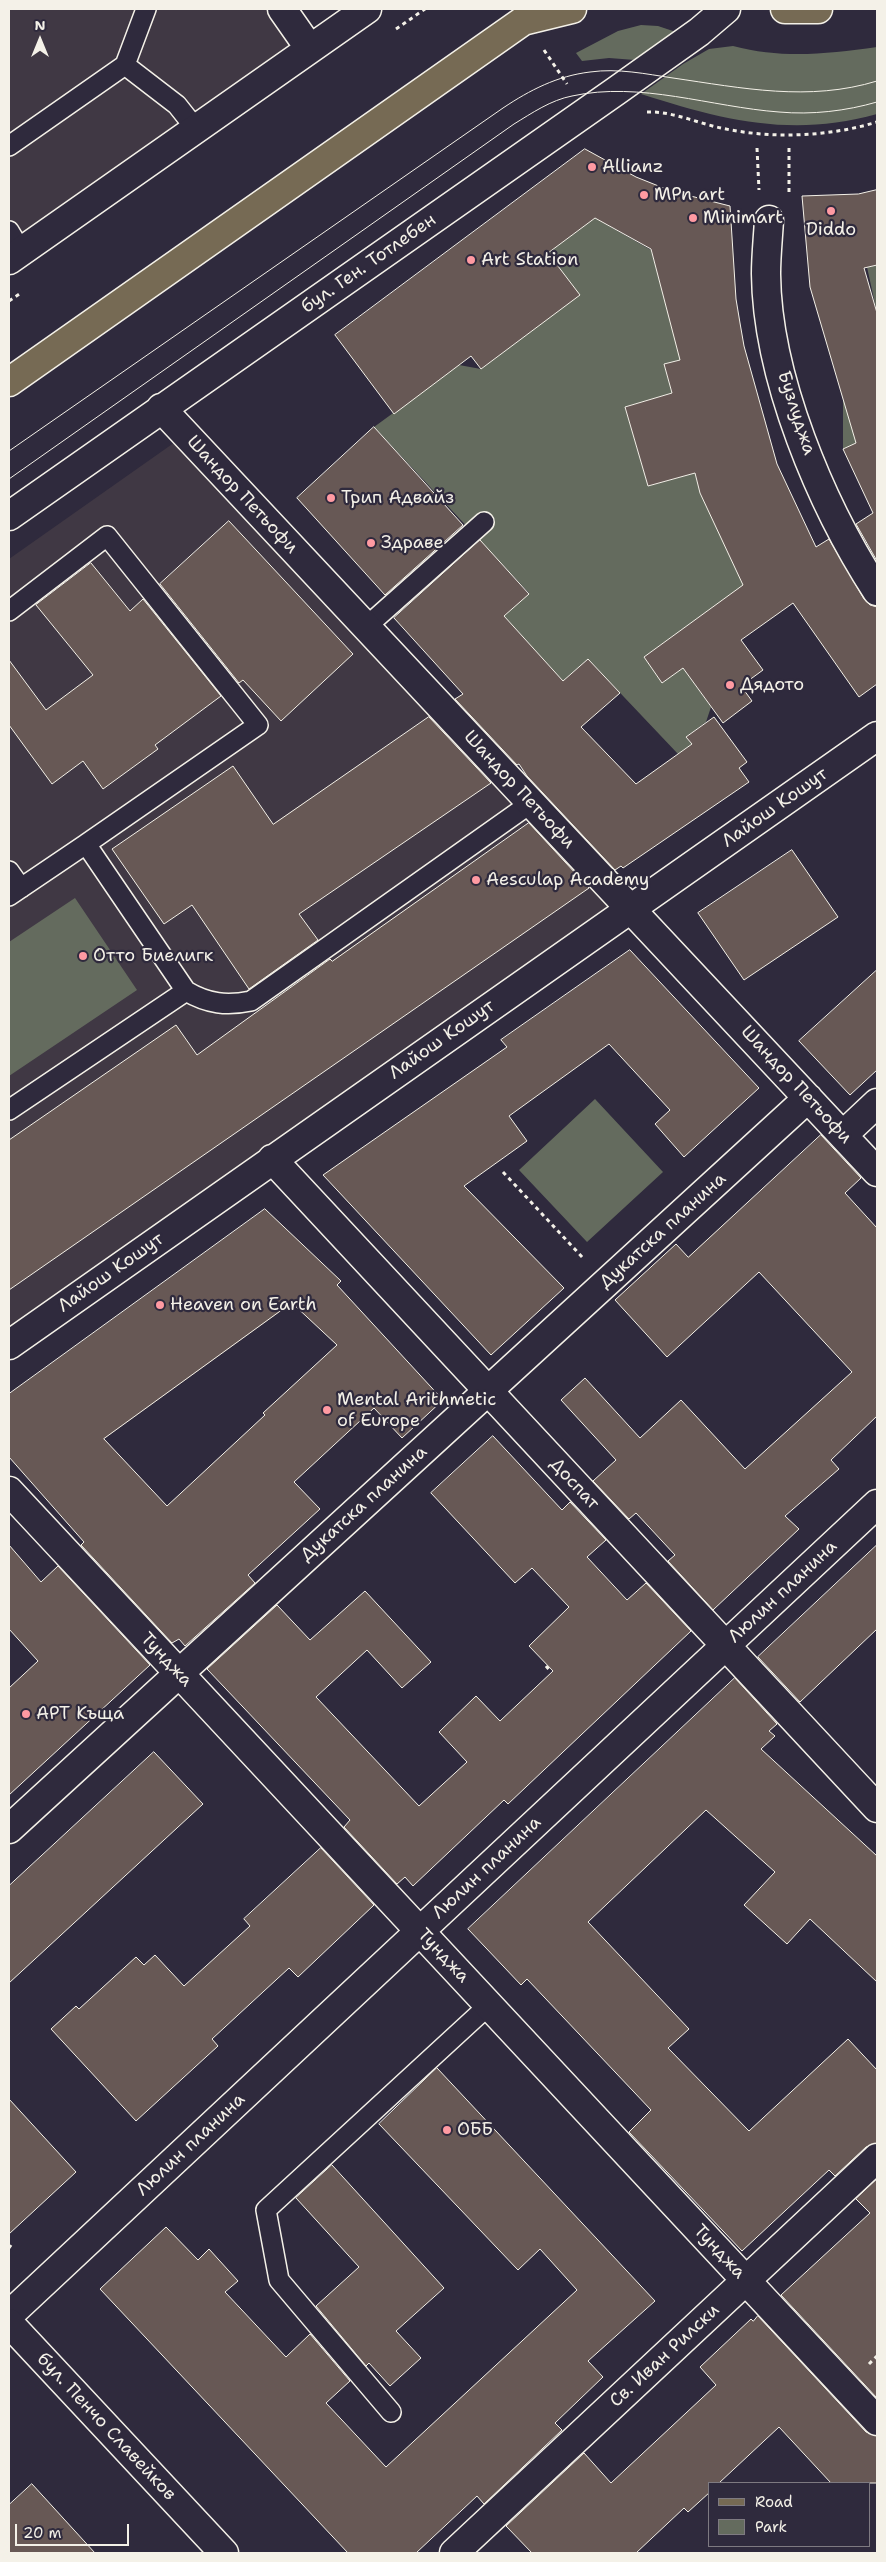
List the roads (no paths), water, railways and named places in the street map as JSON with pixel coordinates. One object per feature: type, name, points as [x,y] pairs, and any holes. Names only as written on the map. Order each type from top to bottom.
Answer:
[{"type":"main road","points":[[9,382],[528,15],[572,9]]},
{"type":"main road","points":[[785,9],[818,9]]},
{"type":"street","points":[[282,9],[310,49]]},
{"type":"street","points":[[13,247],[196,129],[367,9]]},
{"type":"street","name":"бул. Ген. Тотлебен","points":[[9,516],[616,91],[699,32],[726,9]]},
{"type":"street","name":"Бузлуджа","points":[[769,220],[766,274],[772,328],[787,398],[817,476],[857,559],[877,591]]},
{"type":"street","name":"Шандор Петьофи","points":[[161,408],[877,1172]]},
{"type":"street","name":"Лайош Кошут","points":[[9,1345],[877,736]]},
{"type":"street","name":"Дукатска планина","points":[[9,1829],[808,1098]]},
{"type":"street","points":[[843,1135],[877,1103]]},
{"type":"street","name":"Доспат","points":[[272,1159],[877,1808]]},
{"type":"street","name":"Тунджа","points":[[9,1491],[877,2421]]},
{"type":"street","name":"Люлин планина","points":[[9,2315],[877,1504]]},
{"type":"street","name":"Св. Иван Рилски","points":[[454,2553],[877,2158]]},
{"type":"street","name":"бул. Пенчо Славейков","points":[[9,2323],[224,2553]]},
{"type":"lane","points":[[9,146],[125,65],[146,9]]},
{"type":"lane","points":[[125,65],[177,105],[196,129]]},
{"type":"lane","points":[[366,627],[484,522]]},
{"type":"lane","points":[[9,611],[107,536],[258,725],[15,892],[9,871]]},
{"type":"lane","points":[[86,844],[186,991],[213,1003],[232,1004],[251,1001],[531,803]]},
{"type":"lane","points":[[9,1110],[186,991]]},
{"type":"lane","points":[[391,2412],[279,2280],[266,2210],[489,2005]]},
{"type":"tram line","points":[[9,451],[503,108],[523,95],[555,80],[578,74],[621,71],[724,86],[801,92],[826,91],[877,81]]},
{"type":"tram line","points":[[9,479],[514,124],[549,104],[572,96],[623,91],[676,96],[753,109],[791,113],[829,112],[877,102]]},
{"type":"place","name":"Allianz","points":[[592,167]]},
{"type":"place","name":"MPn art","points":[[644,195]]},
{"type":"place","name":"Diddo","points":[[831,211]]},
{"type":"place","name":"Minimart","points":[[693,218]]},
{"type":"place","name":"Art Station","points":[[471,260]]},
{"type":"place","name":"Трип Адвайз","points":[[331,498]]},
{"type":"place","name":"Здраве","points":[[371,543]]},
{"type":"place","name":"Дядото","points":[[730,685]]},
{"type":"place","name":"Aesculap Academy","points":[[476,880]]},
{"type":"place","name":"Отто Биелигк","points":[[83,956]]},
{"type":"place","name":"Heaven on Earth","points":[[160,1305]]},
{"type":"place","name":"Mental Arithmetic of Europe","points":[[327,1410]]},
{"type":"place","name":"АРТ Къща","points":[[26,1714]]},
{"type":"place","name":"ОББ","points":[[447,2130]]}]
